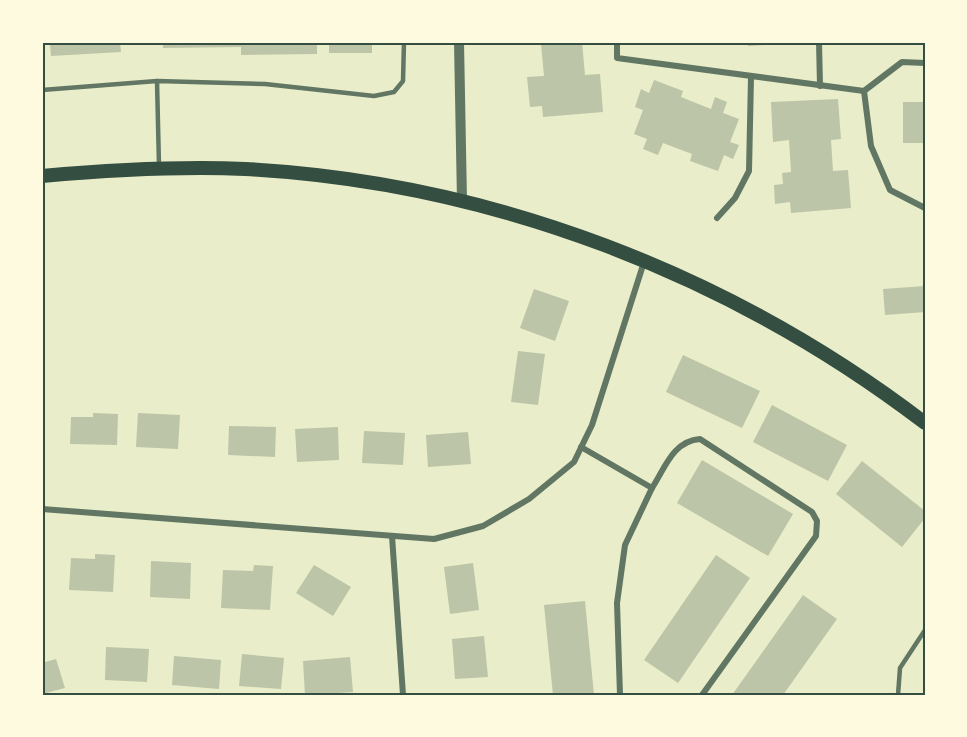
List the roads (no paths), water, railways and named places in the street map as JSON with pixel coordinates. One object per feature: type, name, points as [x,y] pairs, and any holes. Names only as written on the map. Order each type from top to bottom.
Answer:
[{"type":"main road","points":[[42,176],[159,168],[246,170],[326,176],[462,201],[587,238],[702,286],[764,317],[858,375],[925,423]]},
{"type":"street","points":[[459,42],[462,201]]},
{"type":"street","points":[[617,42],[617,58],[864,91],[902,62],[925,63]]},
{"type":"street","points":[[819,42],[820,86]]},
{"type":"street","points":[[717,218],[735,198],[748,171],[751,77]]},
{"type":"street","points":[[864,91],[871,146],[890,190],[925,208]]},
{"type":"street","points":[[42,509],[434,539],[483,526],[529,499],[574,462],[592,425],[644,262]]},
{"type":"street","points":[[620,695],[617,603],[625,545],[652,488],[677,448],[684,442],[700,439],[812,512],[817,521],[816,536],[702,695]]},
{"type":"street","points":[[581,447],[652,488]]},
{"type":"street","points":[[392,536],[403,695]]},
{"type":"lane","points":[[42,90],[157,81],[265,84],[374,96],[394,92],[403,81],[404,42]]},
{"type":"lane","points":[[157,81],[159,168]]},
{"type":"lane","points":[[898,695],[900,668],[925,630]]}]
